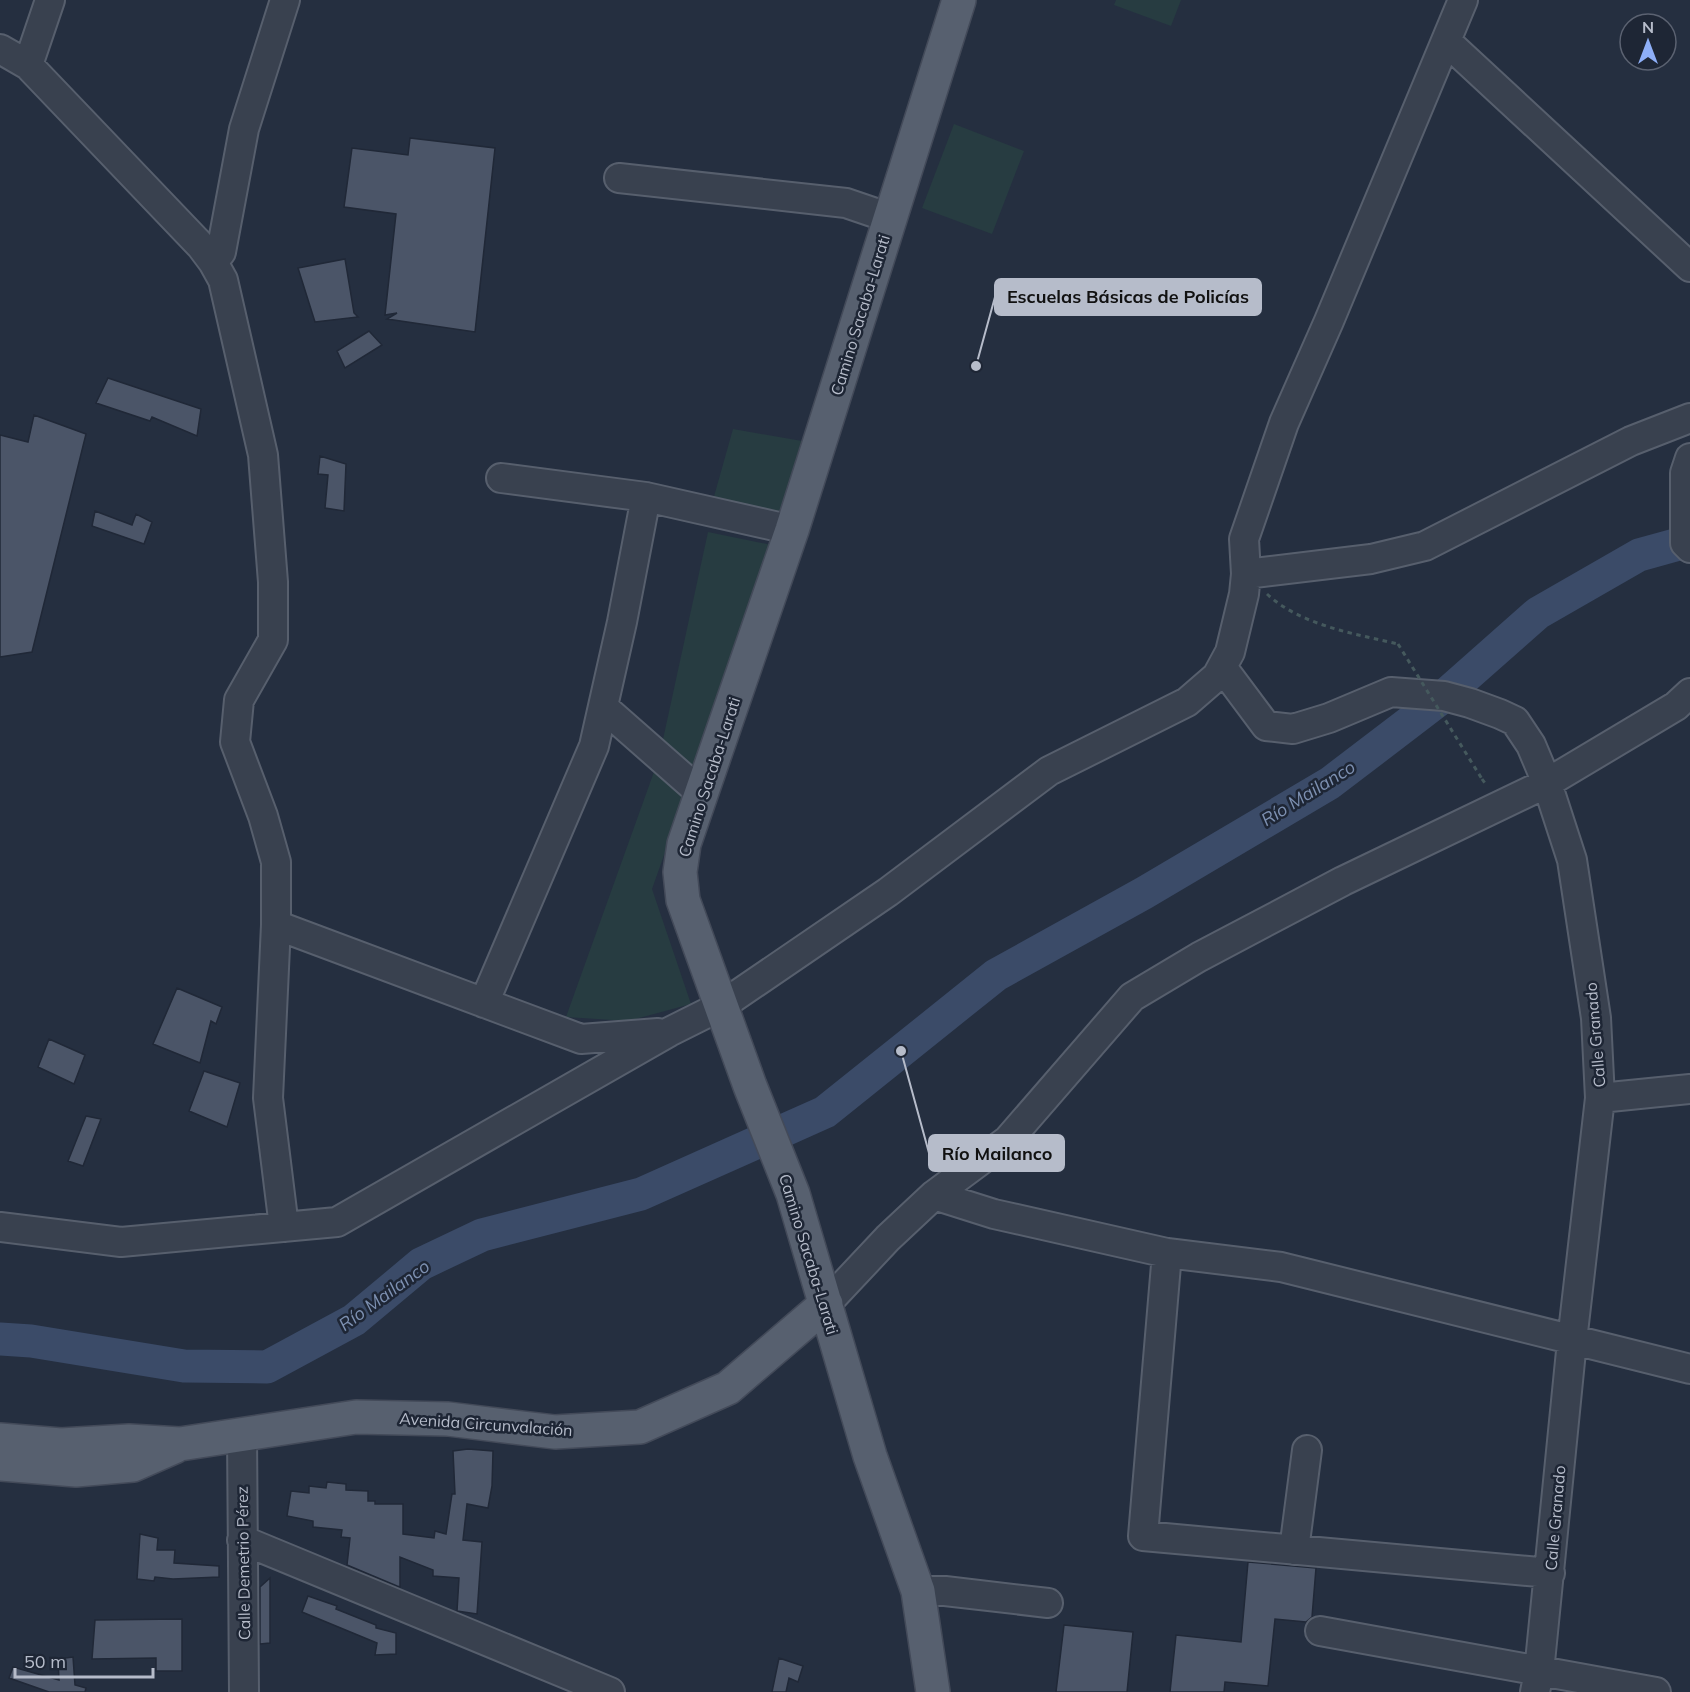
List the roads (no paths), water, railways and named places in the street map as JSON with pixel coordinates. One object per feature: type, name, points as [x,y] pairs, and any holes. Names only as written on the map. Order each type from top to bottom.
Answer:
[{"type":"main road","name":"Camino Sacaba-Larati","points":[[933,1692],[918,1591],[870,1456],[793,1194],[721,1006],[684,900],[680,872],[684,844],[792,530],[959,0]]},
{"type":"main road","name":"Avenida Circunvalación","points":[[0,1440],[61,1445],[129,1441],[180,1444],[356,1417],[448,1419],[555,1432],[640,1427],[728,1388],[826,1304]]},
{"type":"main road","name":"Avenida Circunvalación","points":[[0,1464],[76,1470],[133,1465],[180,1444]]},
{"type":"street","points":[[28,65],[50,0]]},
{"type":"street","points":[[213,262],[221,252],[244,129],[285,0]]},
{"type":"street","points":[[0,1227],[121,1242],[337,1222],[669,1032],[721,1006],[888,892],[1049,771],[1187,702],[1217,676],[1230,652],[1246,574],[1244,539],[1284,423],[1463,0]]},
{"type":"street","points":[[1446,41],[1690,267]]},
{"type":"street","points":[[0,49],[28,65],[201,246],[223,280],[263,455],[273,582],[273,640],[239,700],[235,742],[276,862],[276,925],[268,1098],[284,1227]]},
{"type":"street","points":[[619,178],[846,203],[890,218]]},
{"type":"street","points":[[1246,574],[1371,559],[1425,546],[1631,441],[1690,418]]},
{"type":"street","points":[[1690,458],[1685,473],[1685,543],[1690,548]]},
{"type":"street","points":[[501,478],[646,497],[792,530]]},
{"type":"street","points":[[484,1003],[594,746],[622,622],[646,497]]},
{"type":"street","name":"Calle Granado","points":[[1222,667],[1266,726],[1293,729],[1329,718],[1391,692],[1444,696],[1470,703],[1515,721],[1531,745],[1547,783],[1572,860],[1596,1017],[1600,1098],[1537,1682]]},
{"type":"street","points":[[826,1304],[888,1238],[934,1195],[1008,1140],[1132,997],[1199,957],[1343,880],[1547,783],[1676,706],[1690,693]]},
{"type":"street","points":[[603,707],[702,794]]},
{"type":"street","points":[[276,925],[582,1038],[669,1032]]},
{"type":"street","points":[[1600,1098],[1690,1089]]},
{"type":"street","points":[[934,1195],[994,1214],[1167,1253],[1281,1268],[1690,1369]]},
{"type":"street","points":[[1167,1253],[1143,1536],[1550,1573]]},
{"type":"street","name":"Calle Demetrio Pérez","points":[[242,1434],[244,1692]]},
{"type":"street","points":[[1294,1550],[1307,1450]]},
{"type":"street","points":[[242,1540],[610,1692]]},
{"type":"street","points":[[918,1591],[945,1591],[1048,1603]]},
{"type":"street","points":[[1320,1631],[1537,1682],[1656,1692]]},
{"type":"waterway","name":"Río Mailanco","points":[[0,1339],[31,1341],[184,1366],[267,1367],[354,1320],[421,1264],[482,1235],[641,1194],[825,1112],[996,975],[1144,893],[1330,783],[1444,696],[1538,613],[1639,555],[1690,541]]},
{"type":"place","name":"Escuelas Básicas de Policías","points":[[976,366]]},
{"type":"place","name":"Río Mailanco","points":[[901,1051]]}]
